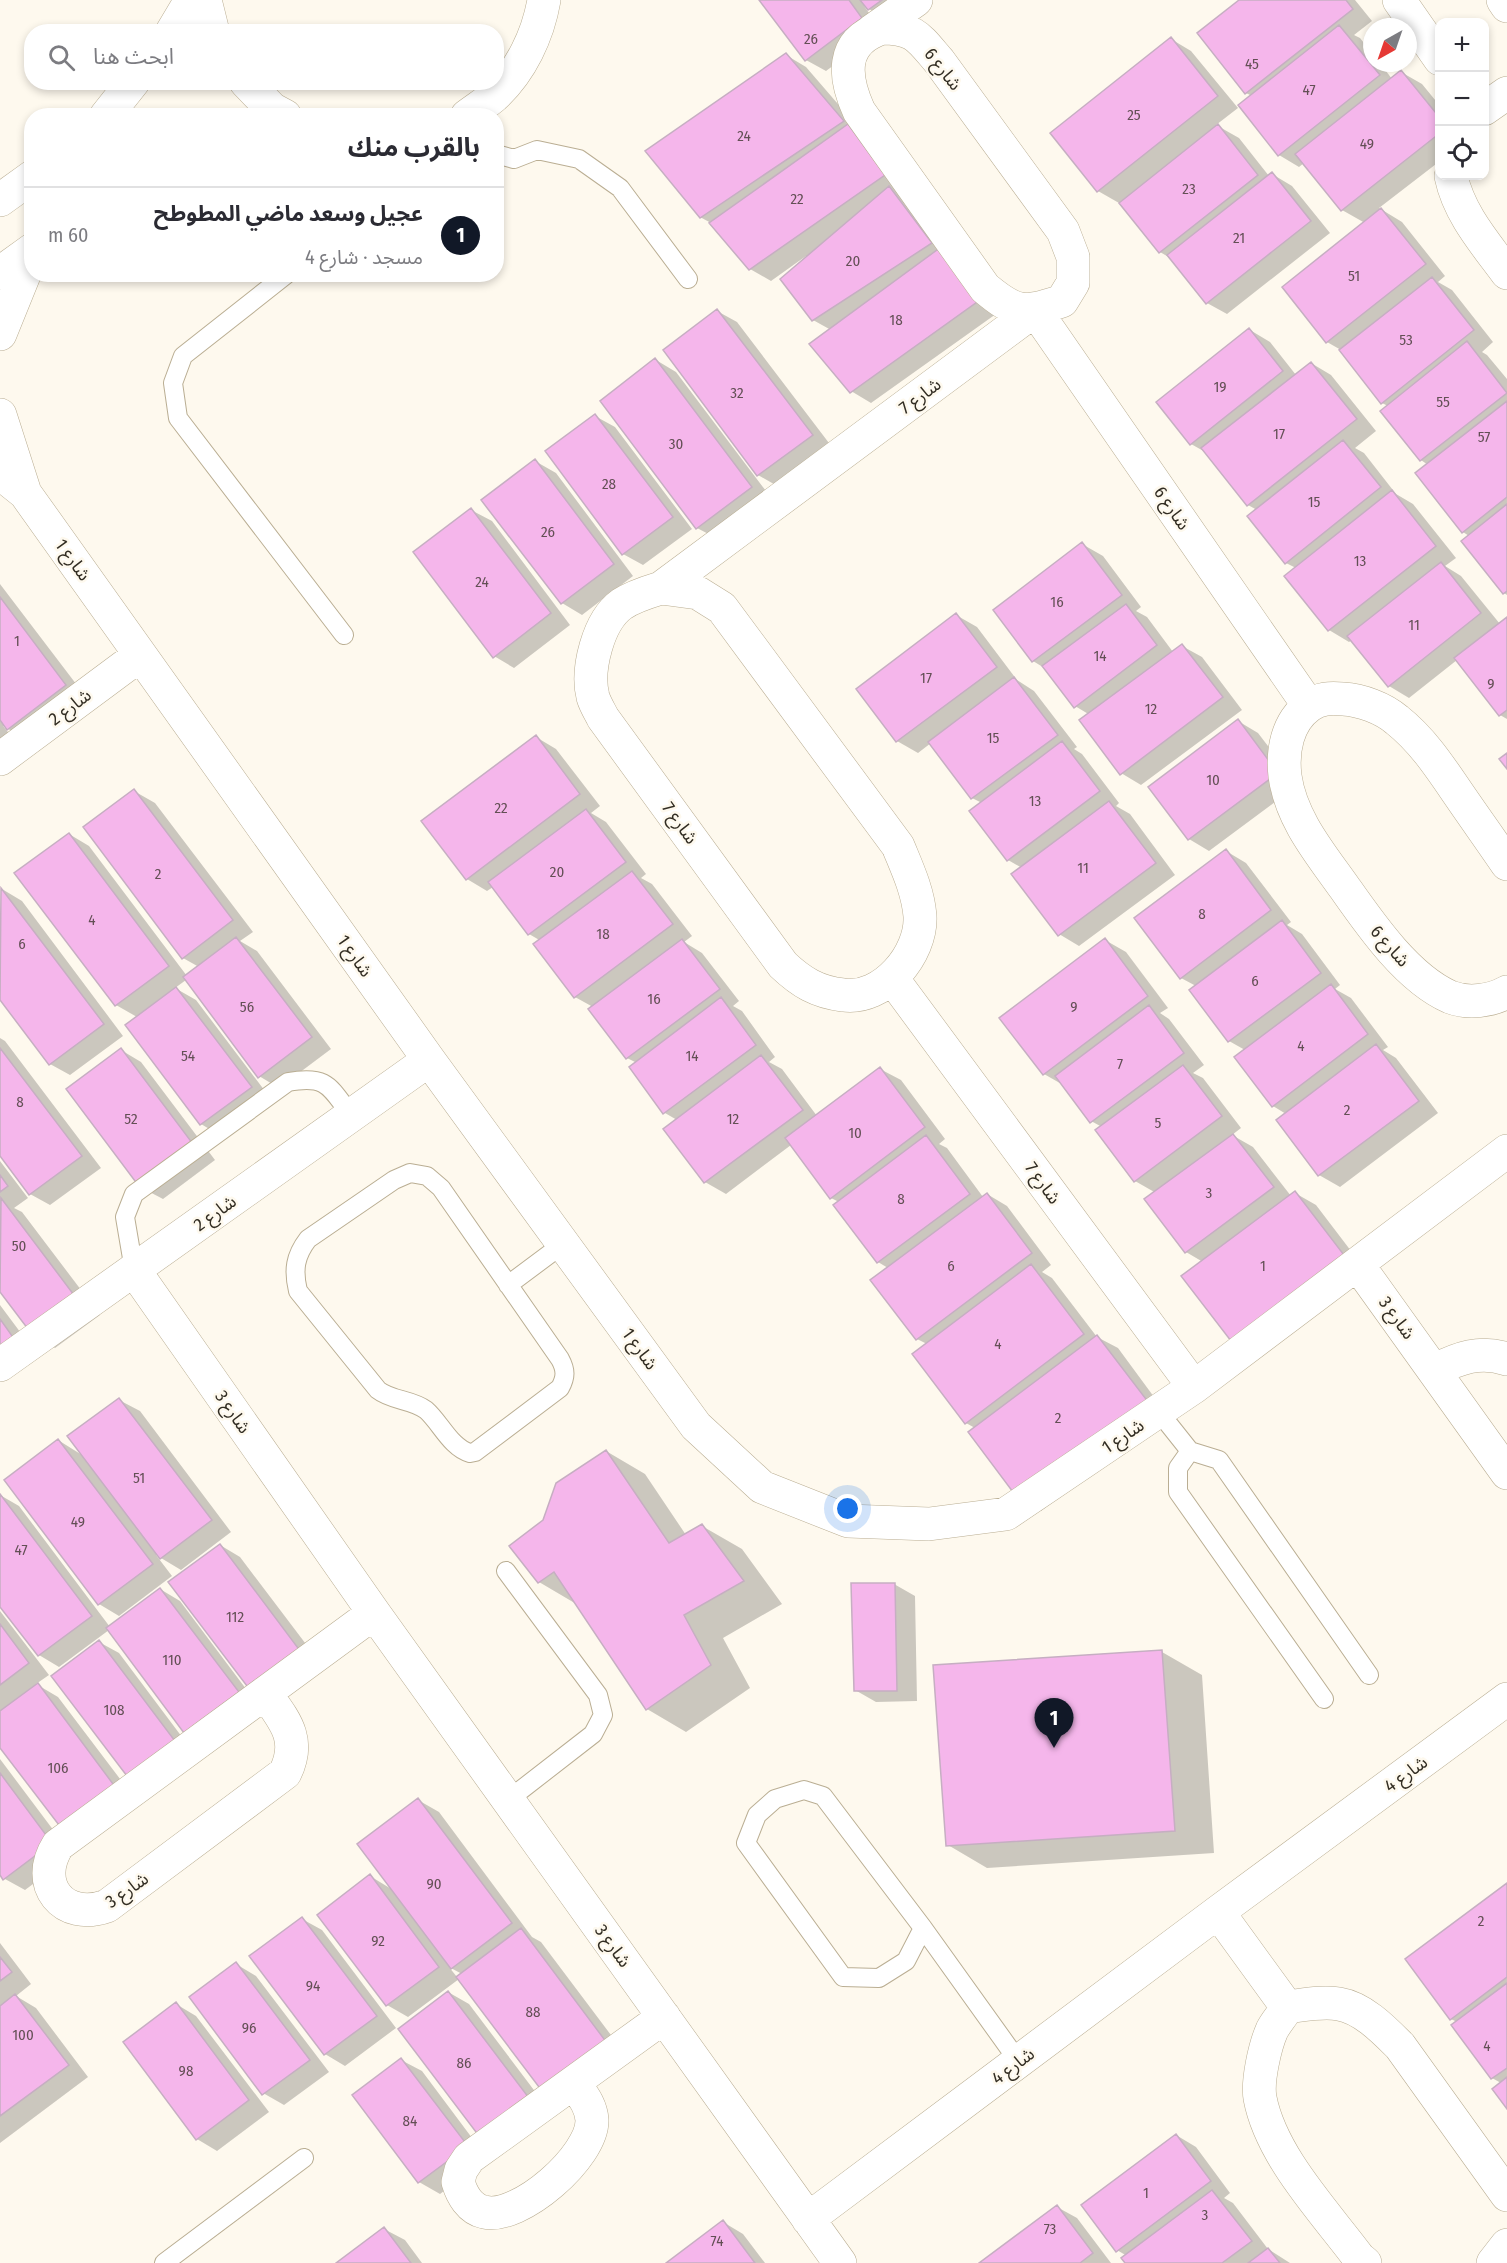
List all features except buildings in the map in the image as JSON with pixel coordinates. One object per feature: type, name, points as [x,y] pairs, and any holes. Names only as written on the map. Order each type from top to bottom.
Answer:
[{"type":"street","points":[[177,24],[191,0]]},
{"type":"street","points":[[206,0],[211,24]]},
{"type":"street","points":[[504,84],[522,62],[540,23],[544,0]]},
{"type":"street","points":[[916,0],[857,44],[849,57],[847,66],[851,94],[859,111],[985,288],[1015,309],[1035,310]]},
{"type":"street","points":[[1399,0],[1435,52]]},
{"type":"street","points":[[1503,0],[1507,6]]},
{"type":"street","name":"شارع 6","points":[[872,31],[882,28],[898,28],[913,33],[926,46],[1062,231],[1073,257],[1073,283],[1062,301],[1035,310],[1310,706],[1297,717],[1289,732],[1285,764],[1288,793],[1297,816],[1312,842],[1382,940],[1410,968],[1451,997],[1475,1001],[1492,999],[1507,993]]},
{"type":"street","points":[[113,108],[127,90]]},
{"type":"street","points":[[254,90],[271,108]]},
{"type":"street","points":[[478,108],[499,90]]},
{"type":"street","points":[[1489,106],[1507,93]]},
{"type":"street","points":[[1452,180],[1468,219],[1507,273]]},
{"type":"street","points":[[0,200],[24,183]]},
{"type":"street","points":[[0,273],[24,257]]},
{"type":"street","points":[[0,334],[24,272]]},
{"type":"street","name":"شارع 7","points":[[661,588],[698,593],[722,608],[898,846],[913,882],[920,916],[914,946],[907,961],[892,978],[864,993],[844,996],[818,989],[799,980],[783,965],[603,718],[593,697],[591,670],[597,642],[620,605],[639,595],[661,588],[1035,310]]},
{"type":"street","name":"شارع 1","points":[[0,415],[12,483],[140,655],[429,1060],[696,1426],[762,1487],[848,1521],[930,1524],[1006,1514],[1194,1387],[1507,1151]]},
{"type":"street","name":"شارع 2","points":[[0,759],[140,655]]},
{"type":"street","points":[[1310,706],[1325,698],[1349,699],[1373,706],[1396,719],[1427,748],[1507,864]]},
{"type":"street","name":"شارع 7","points":[[892,978],[1194,1387]]},
{"type":"street","name":"شارع 2","points":[[0,1365],[429,1060]]},
{"type":"street","name":"شارع 3","points":[[1358,1265],[1507,1473]]},
{"type":"street","name":"شارع 3","points":[[134,1270],[374,1613],[840,2263]]},
{"type":"street","points":[[1435,1370],[1458,1359],[1479,1354],[1507,1359]]},
{"type":"street","name":"شارع 3","points":[[265,1693],[287,1725],[292,1742],[292,1760],[285,1773],[107,1906],[94,1911],[82,1911],[69,1907],[53,1892],[47,1870],[51,1856],[58,1845],[265,1693],[374,1613]]},
{"type":"street","name":"شارع 4","points":[[808,2219],[1507,1699]]},
{"type":"street","points":[[1218,1912],[1287,2007]]},
{"type":"street","points":[[1365,2263],[1282,2156],[1267,2123],[1260,2096],[1263,2066],[1272,2030],[1287,2007],[1319,2003],[1341,2004],[1381,2026],[1400,2046],[1507,2195]]},
{"type":"street","points":[[574,2083],[664,2017]]},
{"type":"street","points":[[1493,2263],[1507,2246]]},
{"type":"lane","points":[[504,156],[514,159],[537,150],[579,159],[620,188],[688,279]]},
{"type":"lane","points":[[277,282],[183,356],[173,383],[178,418],[344,635]]},
{"type":"lane","points":[[134,1270],[125,1217],[134,1194],[288,1082],[311,1078],[330,1087],[351,1115]]},
{"type":"lane","points":[[418,1173],[427,1176],[441,1188],[508,1285],[560,1359],[565,1369],[565,1380],[560,1388],[475,1452],[470,1453],[459,1447],[421,1407],[411,1402],[392,1398],[378,1390],[298,1291],[295,1261],[300,1249],[308,1239],[394,1179],[401,1175],[418,1173]]},
{"type":"lane","points":[[508,1285],[563,1244]]},
{"type":"lane","points":[[1159,1412],[1190,1451],[1219,1460],[1370,1675]]},
{"type":"lane","points":[[1190,1451],[1178,1468],[1178,1492],[1324,1700]]},
{"type":"lane","points":[[506,1571],[598,1695],[603,1715],[592,1734],[508,1800]]},
{"type":"lane","points":[[923,1928],[906,1961],[879,1978],[843,1977],[746,1843],[757,1815],[775,1799],[804,1790],[823,1796],[923,1928],[1019,2062]]},
{"type":"lane","points":[[164,2263],[304,2158]]},
{"type":"place","name":"عجيل وسعد ماضي المطوطح","points":[[1054,1748]]}]
